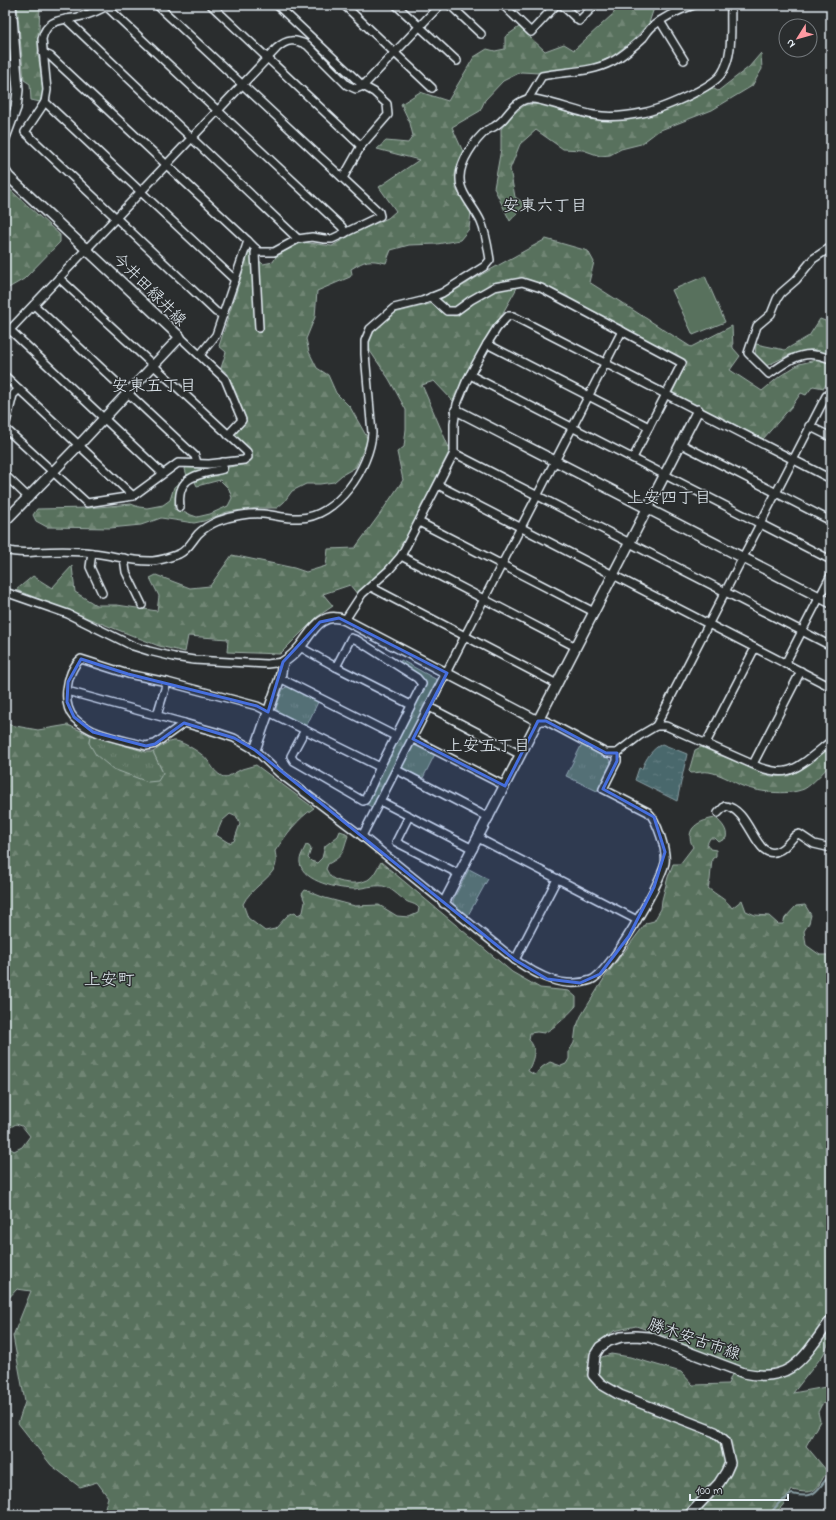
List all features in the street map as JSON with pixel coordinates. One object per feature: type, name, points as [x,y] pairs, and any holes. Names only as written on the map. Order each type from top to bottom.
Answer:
[{"type":"street","points":[[5,138],[16,108],[18,90],[11,5]]},
{"type":"street","points":[[43,53],[50,56],[167,164],[259,252],[274,252],[298,238],[312,237],[332,239],[380,216],[379,212],[157,5]]},
{"type":"street","points":[[210,5],[361,146]]},
{"type":"street","points":[[277,5],[363,86],[374,92],[387,104],[388,115],[361,146],[343,178]]},
{"type":"street","points":[[344,5],[432,88]]},
{"type":"street","points":[[396,5],[457,62]]},
{"type":"street","points":[[162,473],[7,333],[216,111],[284,42],[292,40],[299,41],[307,45],[347,84],[356,89],[363,86],[440,5]]},
{"type":"street","points":[[450,5],[481,34]]},
{"type":"street","points":[[503,5],[531,32],[556,5]]},
{"type":"street","points":[[562,5],[580,21],[595,5]]},
{"type":"street","points":[[528,99],[542,76],[597,68],[612,62],[643,37],[652,26],[673,13],[694,5]]},
{"type":"street","points":[[5,550],[10,552],[70,551],[144,561],[158,560],[179,554],[186,550],[198,534],[218,521],[254,514],[306,518],[317,514],[339,500],[357,477],[372,444],[365,354],[366,335],[370,329],[394,308],[442,293],[477,272],[490,260],[481,222],[460,181],[460,175],[469,150],[474,142],[489,129],[495,126],[516,104],[528,99],[541,100],[595,116],[618,116],[644,113],[706,88],[722,75],[726,64],[729,54],[731,5]]},
{"type":"street","points":[[223,316],[216,312],[25,132],[46,102],[47,90],[42,39],[43,32],[47,26],[60,19],[82,16],[107,6],[216,111],[342,227],[345,233]]},
{"type":"street","points":[[66,19],[298,238]]},
{"type":"street","points":[[660,21],[684,60]]},
{"type":"street","points":[[46,102],[235,280]]},
{"type":"street","name":"今井田緑井線","points":[[5,171],[9,177],[180,337],[29,498],[5,521]]},
{"type":"street","points":[[200,355],[216,335],[248,241]]},
{"type":"street","points":[[831,247],[813,259],[796,280],[781,293],[771,314],[757,326],[748,353],[769,374],[787,361],[805,355],[816,355],[831,359]]},
{"type":"street","points":[[256,249],[259,328]]},
{"type":"street","points":[[19,389],[14,395],[5,427],[87,503],[133,496],[162,473],[178,463],[209,464],[244,460],[248,457],[247,452],[59,278]]},
{"type":"street","points":[[431,297],[447,311],[456,312],[471,300],[494,287],[522,282],[541,288],[682,363],[633,458]]},
{"type":"street","points":[[34,305],[195,456],[197,463]]},
{"type":"street","points":[[345,620],[362,594],[389,570],[401,556],[454,453],[454,423],[457,404],[470,375],[487,344],[497,328],[508,316],[513,316],[831,479]]},
{"type":"street","points":[[362,836],[622,331]]},
{"type":"street","points":[[180,337],[225,379],[242,420],[228,435]]},
{"type":"street","points":[[487,344],[649,427]]},
{"type":"street","points":[[470,375],[831,560]]},
{"type":"street","points":[[5,376],[133,496]]},
{"type":"street","points":[[656,726],[792,459],[826,396],[831,398]]},
{"type":"street","points":[[456,410],[831,603]]},
{"type":"street","points":[[444,903],[698,410]]},
{"type":"street","points":[[810,426],[831,438]]},
{"type":"street","points":[[681,444],[831,521]]},
{"type":"street","points":[[454,453],[831,646]]},
{"type":"street","points":[[180,507],[179,496],[182,487],[188,480],[198,475],[223,469],[223,462]]},
{"type":"street","points":[[5,475],[29,498]]},
{"type":"street","points":[[438,485],[831,687]]},
{"type":"street","points":[[419,522],[594,612]]},
{"type":"street","points":[[92,553],[90,567],[102,593]]},
{"type":"street","points":[[401,556],[576,647]]},
{"type":"street","points":[[124,558],[126,572],[142,606]]},
{"type":"street","points":[[785,664],[831,575]]},
{"type":"street","points":[[371,587],[557,684]]},
{"type":"street","points":[[5,592],[68,614],[133,646],[174,657],[194,660],[267,664],[283,662],[292,656],[320,622],[328,618],[339,618],[538,721],[546,721],[606,753],[617,753],[639,736],[656,726],[666,726],[753,764],[775,771],[786,771],[796,768],[831,740]]},
{"type":"street","points":[[304,730],[291,756],[294,761],[363,801],[366,800],[380,767],[422,684],[417,678],[357,640],[351,638],[336,667]]},
{"type":"street","points":[[300,647],[411,705]]},
{"type":"street","points":[[706,743],[755,648]]},
{"type":"street","points":[[184,723],[155,744],[146,746],[94,732],[74,718],[67,702],[68,682],[76,662],[81,659],[128,674],[167,682],[257,706],[380,767]]},
{"type":"street","points":[[255,750],[280,678],[283,662]]},
{"type":"street","points":[[753,764],[801,671]]},
{"type":"street","points":[[280,678],[395,736]]},
{"type":"street","points":[[157,715],[167,682]]},
{"type":"street","points":[[67,691],[216,732],[234,738],[255,750],[279,773],[362,836],[514,960],[533,973],[547,979],[563,983],[580,983],[592,980],[600,974],[629,936],[665,863],[665,852],[654,817],[648,812],[603,789],[617,761],[617,753]]},
{"type":"street","points":[[429,707],[520,755]]},
{"type":"street","points":[[413,739],[505,786]]},
{"type":"street","points":[[397,770],[489,818]]},
{"type":"street","points":[[380,801],[473,849]]},
{"type":"street","points":[[718,813],[725,806],[730,807],[748,824],[758,844],[762,849],[767,851],[775,852],[781,850],[796,834],[799,834],[814,844],[831,848]]},
{"type":"street","points":[[409,816],[396,842],[459,874]]},
{"type":"street","points":[[478,838],[637,920]]},
{"type":"street","points":[[514,960],[557,879]]},
{"type":"street","name":"勝木安古市線","points":[[689,1515],[719,1483],[726,1472],[730,1463],[725,1441],[715,1432],[620,1395],[601,1384],[593,1375],[595,1355],[600,1347],[609,1341],[621,1337],[649,1337],[744,1373],[759,1376],[770,1376],[781,1374],[791,1369],[800,1361],[831,1320]]},
{"type":"highlighted area","points":[[339,618],[447,673],[413,739],[505,786],[538,721],[546,721],[606,753],[617,753],[617,761],[603,789],[654,817],[665,852],[654,887],[629,936],[600,974],[580,983],[547,979],[515,960],[255,750],[234,738],[184,723],[155,744],[146,746],[93,732],[74,717],[67,702],[68,682],[81,659],[128,674],[257,706],[268,712],[283,662],[320,622]]},
{"type":"green space","points":[[17,5],[40,5],[38,55],[44,88],[40,102],[31,100],[30,84],[24,80]]},
{"type":"green space","points":[[619,5],[655,5],[649,23],[632,41],[610,58],[581,69],[539,73],[521,72],[503,81],[485,100],[480,111],[452,127],[464,154],[456,189],[471,212],[469,229],[460,240],[437,244],[409,245],[391,250],[386,263],[375,261],[364,262],[351,269],[352,274],[350,277],[317,291],[315,317],[306,339],[309,352],[317,368],[328,375],[336,393],[350,407],[368,439],[356,467],[342,475],[334,482],[306,484],[292,491],[284,502],[277,508],[258,508],[227,512],[204,521],[194,523],[161,518],[141,525],[110,528],[47,527],[36,521],[33,515],[37,509],[88,508],[131,504],[147,508],[163,505],[170,500],[174,487],[187,476],[185,469],[187,465],[209,467],[208,471],[187,478],[178,487],[174,509],[197,517],[210,514],[228,506],[232,498],[229,489],[220,480],[197,486],[195,482],[200,479],[225,473],[229,467],[248,464],[251,455],[245,444],[235,435],[246,419],[228,374],[221,368],[226,352],[219,346],[249,252],[263,264],[273,262],[277,255],[302,242],[332,246],[354,233],[388,218],[396,211],[379,187],[419,160],[377,149],[386,141],[408,143],[413,136],[410,123],[401,104],[420,92],[448,101],[474,57],[487,49],[495,51],[505,49],[505,37],[519,27],[545,51],[564,44],[574,50],[613,14]]},
{"type":"green space","points":[[761,53],[762,69],[752,86],[712,110],[658,131],[641,144],[621,149],[610,155],[600,156],[583,150],[563,149],[536,130],[520,144],[510,169],[515,197],[525,204],[510,221],[494,188],[501,149],[501,129],[512,115],[525,105],[541,104],[588,119],[611,121],[644,117],[691,100],[712,88],[718,91],[749,67]]},
{"type":"green space","points":[[5,71],[9,71],[9,101],[5,119]]},
{"type":"green space","points":[[5,185],[60,235],[60,242],[24,279],[5,290]]},
{"type":"green space","points":[[546,239],[588,251],[594,262],[589,282],[691,347],[732,326],[733,348],[740,356],[730,370],[762,391],[780,376],[799,364],[816,360],[816,349],[791,354],[766,366],[755,357],[756,344],[785,350],[809,336],[820,319],[831,323],[831,382],[828,381],[824,388],[813,386],[806,395],[801,393],[792,406],[763,439],[672,393],[687,362],[522,279],[453,401],[434,381],[422,385],[450,450],[398,555],[358,595],[350,585],[323,594],[333,606],[317,617],[280,654],[227,652],[228,639],[188,636],[185,652],[159,646],[16,590],[33,576],[52,588],[72,566],[75,592],[96,605],[117,605],[157,611],[159,596],[150,578],[156,575],[190,588],[210,586],[232,555],[294,568],[306,572],[326,566],[328,549],[355,548],[403,480],[397,452],[404,447],[406,410],[389,379],[370,351],[369,338],[380,324],[394,313],[430,304],[441,299]]},
{"type":"green space","points":[[705,276],[725,322],[693,335],[672,290]]},
{"type":"green space","points":[[401,660],[439,681],[374,808],[366,804],[424,685],[399,665]]},
{"type":"green space","points":[[288,686],[319,700],[306,727],[279,714],[276,708],[283,689]]},
{"type":"green space","points":[[5,722],[10,725],[38,730],[68,725],[90,735],[89,743],[163,773],[153,752],[173,741],[183,744],[198,752],[206,758],[217,772],[225,778],[242,769],[256,765],[314,808],[297,822],[275,851],[276,863],[273,871],[250,893],[243,904],[248,918],[265,931],[275,929],[288,915],[295,912],[298,915],[303,912],[305,902],[302,894],[305,890],[325,898],[355,906],[379,905],[397,916],[409,917],[418,913],[419,908],[417,906],[406,901],[386,887],[376,886],[355,889],[340,888],[315,880],[303,870],[300,861],[306,845],[311,849],[308,858],[317,863],[322,858],[325,846],[338,836],[340,831],[346,833],[348,836],[342,853],[328,864],[326,869],[331,877],[342,882],[352,883],[368,880],[381,862],[512,972],[540,988],[569,991],[576,997],[576,1006],[565,1018],[544,1033],[530,1033],[529,1040],[532,1043],[534,1055],[528,1071],[535,1075],[542,1067],[550,1062],[561,1066],[566,1064],[569,1059],[569,1051],[574,1043],[576,1028],[581,1016],[605,977],[646,923],[654,921],[661,909],[668,877],[673,864],[680,864],[693,847],[690,840],[692,830],[699,823],[716,818],[724,827],[726,838],[719,842],[715,838],[710,838],[707,844],[710,849],[716,850],[716,856],[712,859],[708,888],[732,908],[742,900],[746,911],[755,915],[769,916],[778,924],[783,924],[785,918],[796,906],[805,905],[811,915],[809,923],[804,931],[806,945],[820,955],[831,955],[831,1339],[823,1355],[793,1393],[831,1386],[831,1401],[822,1404],[818,1412],[820,1421],[806,1446],[827,1471],[814,1490],[806,1492],[792,1490],[783,1505],[774,1515],[105,1515],[104,1511],[108,1497],[97,1482],[80,1487],[51,1465],[18,1423],[25,1402],[13,1336],[31,1291],[17,1289],[5,1302],[5,1145],[14,1151],[22,1147],[30,1136],[22,1126],[16,1124],[5,1130]],"holes":[[[230,814],[237,817],[240,824],[234,841],[229,843],[216,835],[222,821]],[[636,1326],[668,1337],[729,1364],[736,1364],[728,1384],[693,1385],[681,1372],[630,1357],[611,1354],[587,1362],[595,1346],[614,1331]]]},
{"type":"green space","points":[[90,735],[146,752],[153,752],[163,773],[158,781],[148,782],[113,769],[96,755],[89,743]]},
{"type":"green space","points":[[416,744],[435,754],[422,780],[404,770],[402,766],[413,745]]},
{"type":"green space","points":[[582,744],[609,759],[611,763],[597,791],[566,776]]},
{"type":"green space","points":[[831,745],[831,764],[811,784],[804,789],[797,791],[780,793],[754,790],[713,773],[691,773],[689,771],[695,750],[701,747],[771,776],[786,776],[799,771]]},
{"type":"green space","points":[[469,869],[488,879],[467,917],[453,905],[453,900]]},
{"type":"water","points":[[662,744],[687,754],[677,801],[635,780],[639,768],[642,769],[650,754],[655,748]]},
{"type":"waterway","points":[[769,1515],[779,1503],[792,1494],[807,1496],[816,1492],[831,1474]]},
{"type":"district","name":"安東六丁目","points":[[545,206]]},
{"type":"district","name":"安東五丁目","points":[[154,386]]},
{"type":"district","name":"上安四丁目","points":[[669,498]]},
{"type":"district","name":"上安五丁目","points":[[488,746]]},
{"type":"district","name":"上安町","points":[[109,980]]}]
